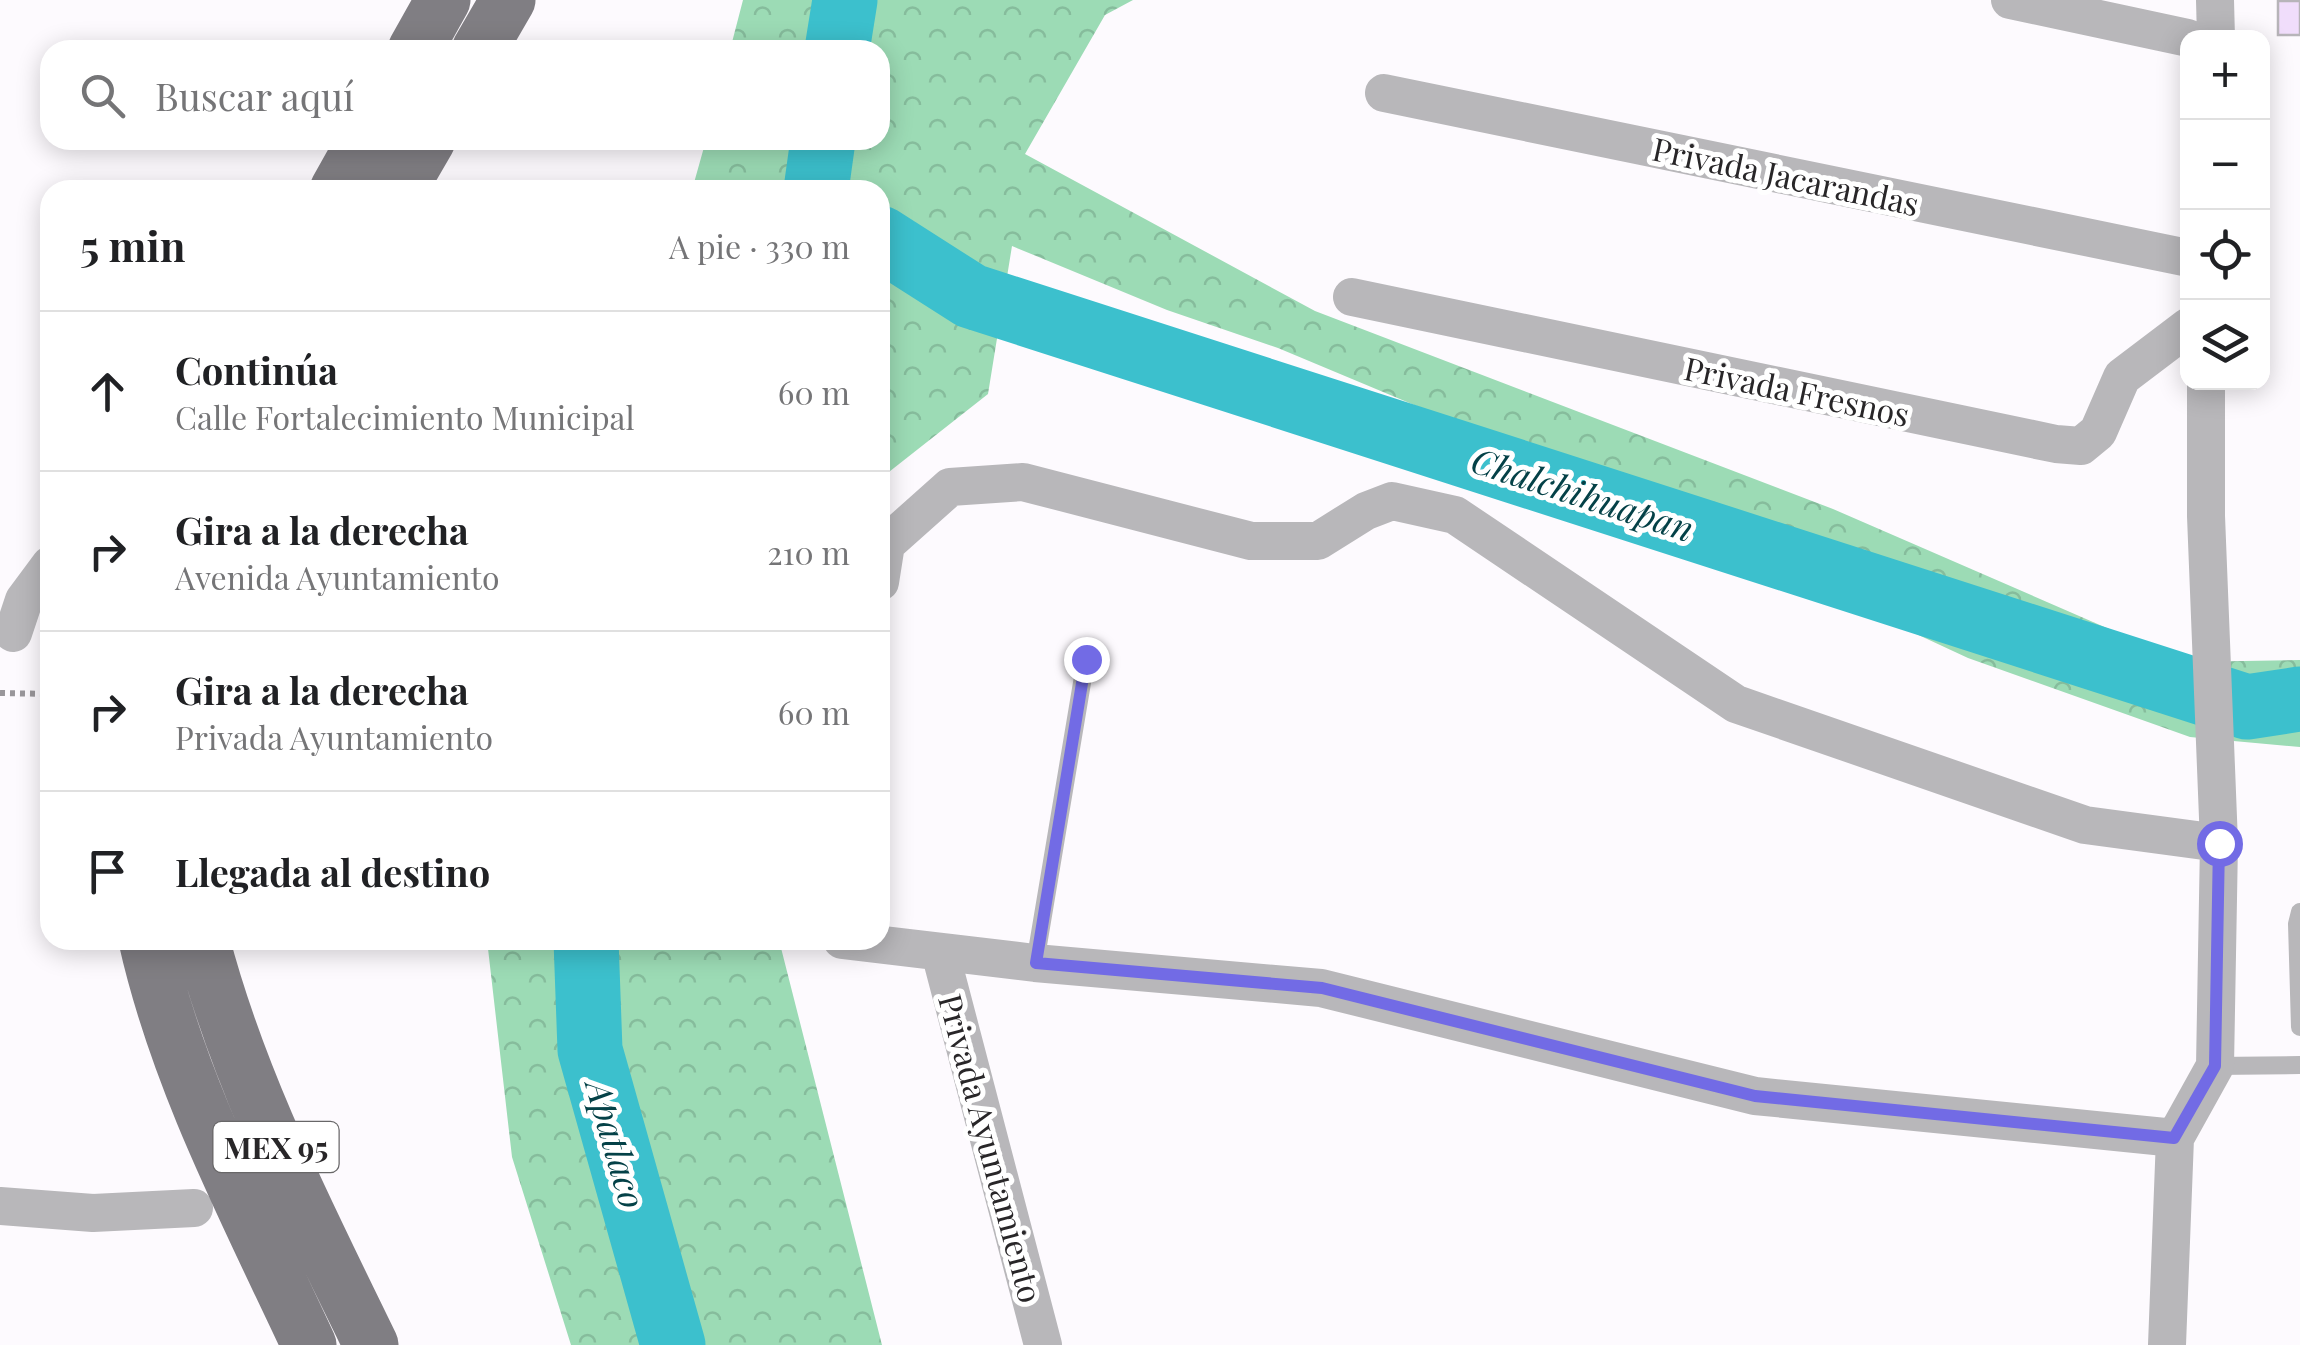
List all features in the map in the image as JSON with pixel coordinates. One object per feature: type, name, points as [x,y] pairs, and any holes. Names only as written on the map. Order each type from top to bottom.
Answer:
[{"type":"main road","points":[[421,40],[444,0]]},
{"type":"main road","points":[[485,40],[508,0]]},
{"type":"main road","points":[[343,180],[359,150]]},
{"type":"main road","points":[[405,180],[422,150]]},
{"type":"main road","name":"MEX 95","points":[[149,950],[172,1036],[234,1184],[310,1345]]},
{"type":"main road","name":"MEX 95","points":[[205,950],[232,1040],[282,1159],[371,1345]]},
{"type":"street","points":[[2010,0],[2180,36]]},
{"type":"street","points":[[2215,0],[2216,30]]},
{"type":"street","name":"Privada Jacarandas","points":[[1384,93],[2180,256]]},
{"type":"street","name":"Privada Fresnos","points":[[1352,298],[2081,446],[2098,432],[2122,377],[2180,333]]},
{"type":"street","points":[[2167,1345],[2174,1138],[2215,1066],[2219,843],[2206,516],[2206,390]]},
{"type":"street","points":[[890,540],[950,487],[1024,482],[1251,541],[1318,541],[1366,511],[1392,501],[1456,515],[1736,704],[2085,825],[2219,843]]},
{"type":"street","points":[[13,633],[24,600],[40,578]]},
{"type":"street","points":[[890,946],[1322,988],[1755,1096],[2174,1138]]},
{"type":"street","name":"Privada Ayuntamiento","points":[[940,952],[1043,1345]]},
{"type":"street","points":[[0,1206],[93,1213],[194,1208]]},
{"type":"lane","points":[[1036,963],[1086,659]]},
{"type":"lane","points":[[2300,912],[2300,1027]]},
{"type":"lane","points":[[2215,1066],[2300,1065]]},
{"type":"path","points":[[0,693],[40,694]]},
{"type":"green space","points":[[743,0],[1133,0],[1105,15],[1025,154],[1315,311],[1833,509],[2185,662],[2300,660],[2300,747],[2190,737],[1968,658],[1505,443],[1278,348],[1167,310],[1012,246],[988,394],[890,471],[890,180],[695,180],[703,150],[890,150],[890,40],[733,40]]},
{"type":"green space","points":[[488,950],[782,950],[882,1345],[571,1345],[512,1157]]},
{"type":"building","points":[[2278,1],[2300,1],[2300,35],[2278,35]]},
{"type":"waterway","points":[[839,40],[845,0]]},
{"type":"waterway","points":[[817,180],[822,150]]},
{"type":"waterway","name":"Chalchihuapan","points":[[890,244],[971,296],[2247,707],[2300,699]]},
{"type":"waterway","name":"Apatlaco","points":[[586,950],[590,1050],[673,1345]]},
{"type":"route","points":[[1086,659],[1036,963],[1322,988],[1755,1096],[2174,1138],[2215,1066],[2219,843]]}]
